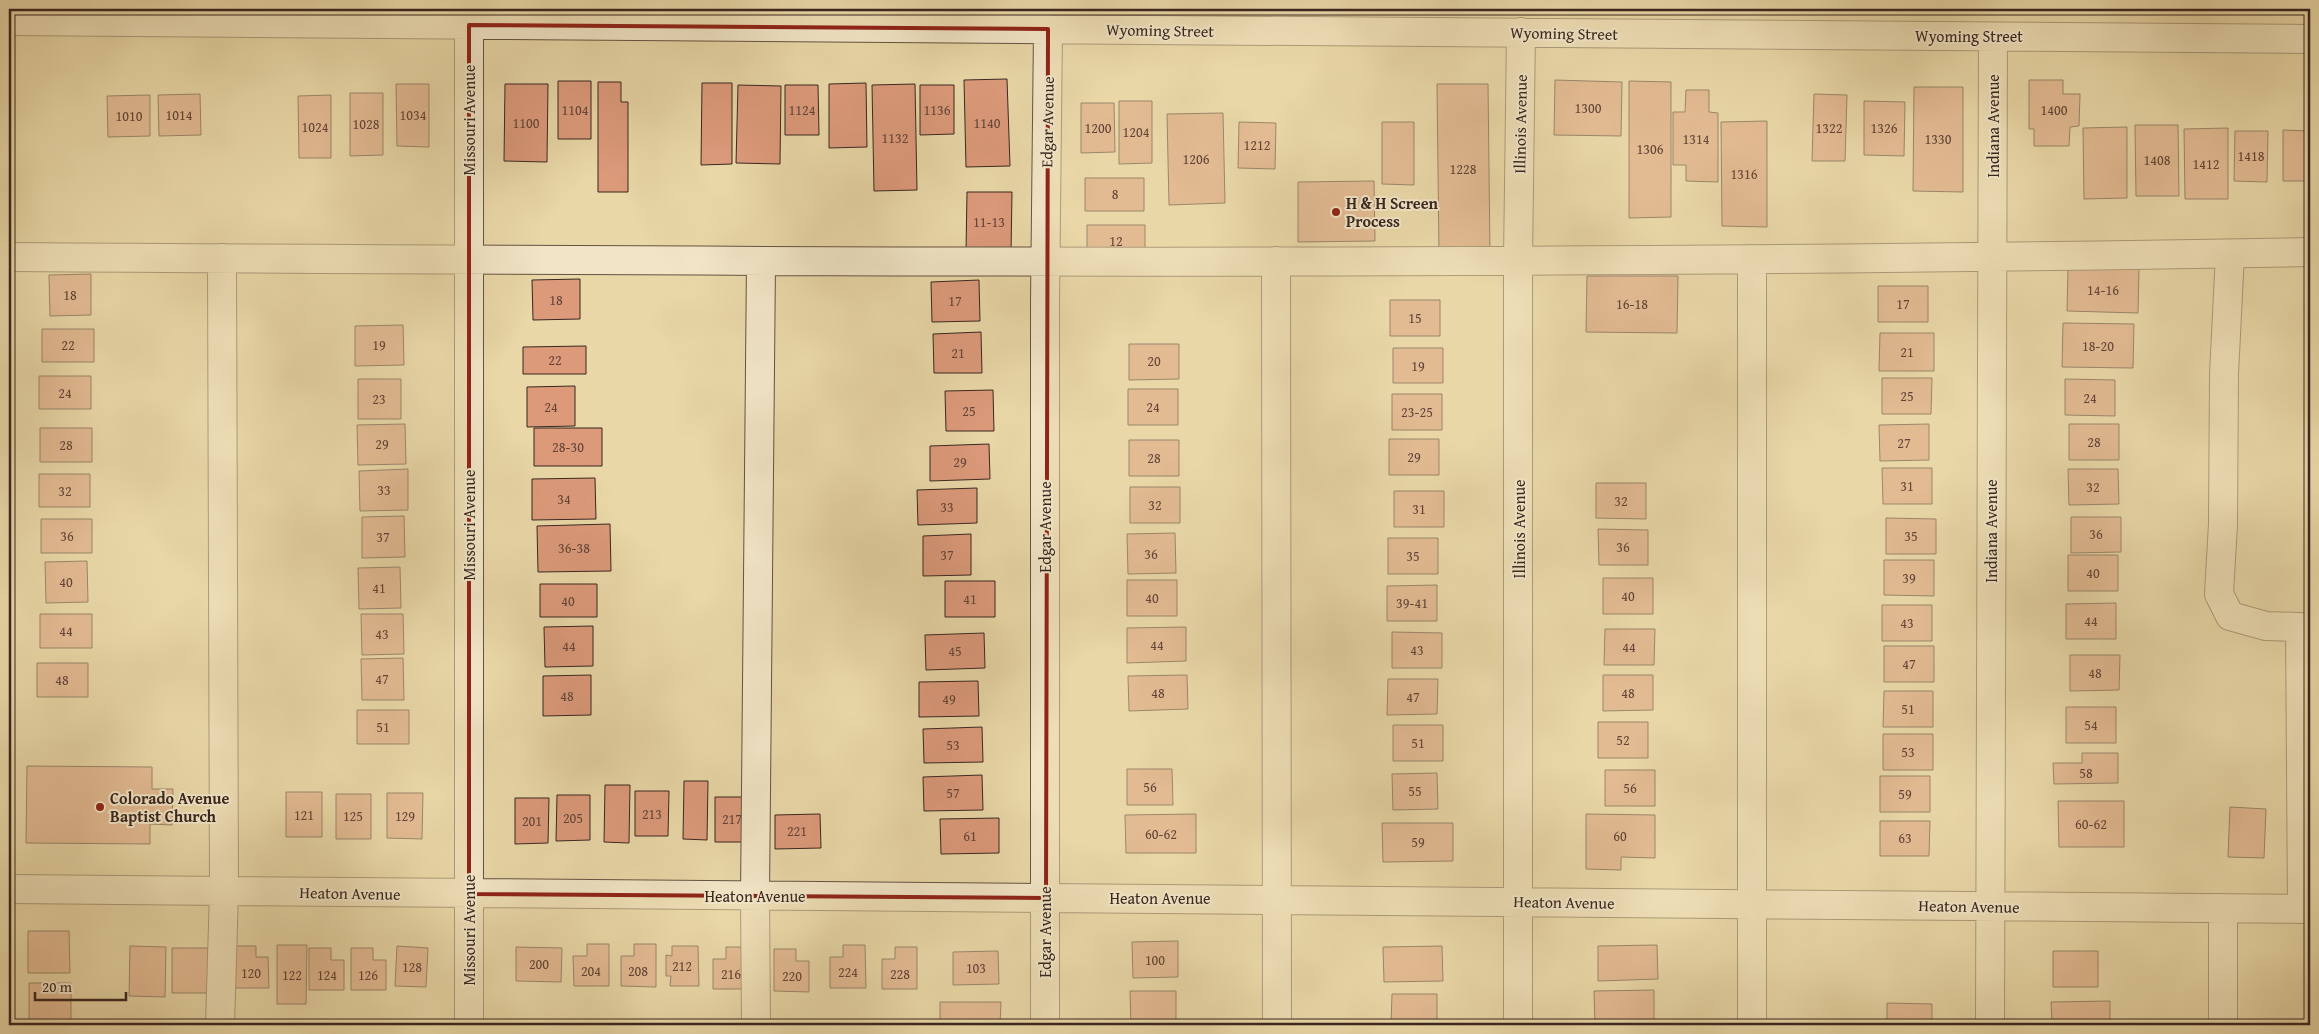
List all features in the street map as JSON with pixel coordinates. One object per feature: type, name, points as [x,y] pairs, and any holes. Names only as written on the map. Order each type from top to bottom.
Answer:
[{"type":"street","name":"Wyoming Street","points":[[9,21],[469,25],[592,17],[1048,29],[1406,21],[1521,32],[2310,39]]},
{"type":"street","name":"Missouri Avenue","points":[[469,25],[469,1025]]},
{"type":"street","name":"Edgar Avenue","points":[[1045,1025],[1048,29]]},
{"type":"street","name":"Illinois Avenue","points":[[1518,1025],[1518,260],[1521,32]]},
{"type":"street","name":"Indiana Avenue","points":[[1990,1025],[1993,37]]},
{"type":"street","points":[[9,257],[761,261],[1518,260],[1992,258],[2310,252]]},
{"type":"street","points":[[2230,254],[2224,374],[2223,524],[2219,594],[2230,616],[2266,626],[2300,627],[2306,909]]},
{"type":"street","points":[[220,1025],[224,892],[222,258]]},
{"type":"street","points":[[1752,259],[1752,1025]]},
{"type":"street","points":[[1276,260],[1277,1025]]},
{"type":"street","points":[[756,1025],[755,896],[761,261]]},
{"type":"street","name":"Heaton Avenue","points":[[9,890],[2306,909]]},
{"type":"street","points":[[2222,908],[2222,1025]]},
{"type":"highlighted area","points":[[469,25],[1048,29],[1046,898],[469,894]]},
{"type":"building","points":[[1007,79],[1010,166],[966,167],[964,80]]},
{"type":"building","points":[[1555,80],[1622,82],[1621,136],[1554,135]]},
{"type":"building","points":[[2029,80],[2063,80],[2063,94],[2080,94],[2079,126],[2070,127],[2069,146],[2034,146],[2034,129],[2029,129]]},
{"type":"building","points":[[558,81],[591,81],[591,139],[558,139]]},
{"type":"building","points":[[1629,81],[1671,82],[1671,217],[1629,218]]},
{"type":"building","points":[[598,82],[621,82],[621,102],[628,102],[628,192],[598,192]]},
{"type":"building","points":[[702,83],[732,83],[732,164],[701,165]]},
{"type":"building","points":[[866,83],[867,147],[829,148],[829,84]]},
{"type":"building","points":[[396,84],[429,84],[429,147],[397,146]]},
{"type":"building","points":[[505,84],[548,84],[547,162],[504,161]]},
{"type":"building","points":[[915,84],[917,190],[874,191],[872,85]]},
{"type":"building","points":[[1437,84],[1488,84],[1490,255],[1439,256]]},
{"type":"building","points":[[738,85],[781,86],[780,164],[736,163]]},
{"type":"building","points":[[785,85],[818,85],[819,135],[785,135]]},
{"type":"building","points":[[920,85],[954,85],[954,134],[920,135]]},
{"type":"building","points":[[1914,87],[1963,87],[1963,192],[1913,191]]},
{"type":"building","points":[[1686,90],[1709,90],[1709,112],[1718,113],[1718,182],[1686,181],[1686,165],[1673,165],[1673,112],[1685,112]]},
{"type":"building","points":[[350,93],[383,93],[383,155],[350,156]]},
{"type":"building","points":[[200,94],[201,135],[159,136],[158,95]]},
{"type":"building","points":[[1814,94],[1847,95],[1845,161],[1812,161]]},
{"type":"building","points":[[150,95],[150,136],[108,137],[107,96]]},
{"type":"building","points":[[331,95],[331,158],[299,158],[298,96]]},
{"type":"building","points":[[1119,101],[1152,101],[1152,163],[1119,164]]},
{"type":"building","points":[[1864,101],[1905,102],[1904,156],[1864,155]]},
{"type":"building","points":[[1081,103],[1114,103],[1115,152],[1081,153]]},
{"type":"building","points":[[1223,113],[1225,203],[1169,205],[1167,114]]},
{"type":"building","points":[[1767,121],[1767,227],[1722,226],[1721,122]]},
{"type":"building","points":[[1239,122],[1276,123],[1275,169],[1238,168]]},
{"type":"building","points":[[1382,122],[1414,122],[1414,185],[1382,184]]},
{"type":"building","points":[[2135,125],[2178,125],[2179,196],[2136,196]]},
{"type":"building","points":[[2127,127],[2127,198],[2084,199],[2083,128]]},
{"type":"building","points":[[2228,128],[2228,199],[2185,199],[2184,129]]},
{"type":"building","points":[[2283,130],[2310,131],[2310,181],[2283,181]]},
{"type":"building","points":[[2235,131],[2268,131],[2267,182],[2234,181]]},
{"type":"building","points":[[1085,178],[1144,178],[1144,211],[1085,211]]},
{"type":"building","name":"H & H Screen Process","points":[[1374,181],[1375,241],[1298,242],[1298,182]]},
{"type":"building","points":[[967,192],[1012,192],[1011,253],[966,252]]},
{"type":"building","points":[[1087,225],[1145,225],[1145,258],[1087,258]]},
{"type":"building","points":[[2068,268],[2139,269],[2138,313],[2067,311]]},
{"type":"building","points":[[91,274],[91,315],[50,316],[49,275]]},
{"type":"building","points":[[1587,276],[1678,276],[1677,333],[1586,332]]},
{"type":"building","points":[[580,279],[580,319],[533,320],[532,280]]},
{"type":"building","points":[[979,280],[980,321],[932,322],[931,282]]},
{"type":"building","points":[[1878,286],[1928,286],[1928,322],[1878,322]]},
{"type":"building","points":[[1390,300],[1440,300],[1440,336],[1390,336]]},
{"type":"building","points":[[2063,323],[2134,324],[2133,368],[2062,367]]},
{"type":"building","points":[[403,325],[404,365],[355,366],[355,326]]},
{"type":"building","points":[[42,329],[94,329],[94,362],[42,362]]},
{"type":"building","points":[[981,332],[982,373],[934,373],[933,334]]},
{"type":"building","points":[[1880,333],[1934,333],[1934,371],[1879,371]]},
{"type":"building","points":[[1129,344],[1179,344],[1179,379],[1129,380]]},
{"type":"building","points":[[586,346],[586,374],[523,374],[523,347]]},
{"type":"building","points":[[1393,348],[1443,348],[1443,383],[1393,383]]},
{"type":"building","points":[[39,376],[91,376],[91,409],[39,409]]},
{"type":"building","points":[[1882,378],[1932,378],[1931,414],[1882,414]]},
{"type":"building","points":[[358,379],[401,379],[401,419],[358,419]]},
{"type":"building","points":[[2065,379],[2115,380],[2115,416],[2065,415]]},
{"type":"building","points":[[575,386],[575,426],[527,427],[527,387]]},
{"type":"building","points":[[1128,389],[1178,389],[1178,425],[1128,425]]},
{"type":"building","points":[[993,390],[994,431],[946,431],[945,391]]},
{"type":"building","points":[[1392,394],[1442,394],[1442,430],[1392,430]]},
{"type":"building","points":[[405,424],[406,464],[358,465],[357,425]]},
{"type":"building","points":[[1929,424],[1929,460],[1880,461],[1879,425]]},
{"type":"building","points":[[2069,424],[2119,424],[2119,460],[2069,460]]},
{"type":"building","points":[[40,428],[92,428],[92,462],[40,462]]},
{"type":"building","points":[[534,428],[602,428],[602,466],[534,466]]},
{"type":"building","points":[[1389,439],[1439,439],[1439,475],[1389,475]]},
{"type":"building","points":[[1129,440],[1179,440],[1179,476],[1129,476]]},
{"type":"building","points":[[989,444],[990,479],[930,481],[930,446]]},
{"type":"building","points":[[1882,468],[1932,468],[1932,504],[1883,504]]},
{"type":"building","points":[[408,469],[408,510],[360,511],[359,471]]},
{"type":"building","points":[[2068,469],[2118,469],[2119,504],[2069,505]]},
{"type":"building","points":[[39,474],[90,474],[90,507],[39,507]]},
{"type":"building","points":[[595,478],[596,519],[532,520],[532,479]]},
{"type":"building","points":[[1596,483],[1646,483],[1646,519],[1596,518]]},
{"type":"building","points":[[1130,487],[1180,487],[1180,523],[1130,523]]},
{"type":"building","points":[[977,488],[977,523],[918,525],[917,490]]},
{"type":"building","points":[[1394,491],[1444,491],[1444,527],[1394,527]]},
{"type":"building","points":[[404,516],[405,557],[362,558],[362,517]]},
{"type":"building","points":[[2071,517],[2121,517],[2121,552],[2071,553]]},
{"type":"building","points":[[1886,518],[1936,519],[1936,554],[1886,554]]},
{"type":"building","points":[[41,519],[92,519],[92,553],[41,553]]},
{"type":"building","points":[[610,524],[611,571],[538,572],[537,526]]},
{"type":"building","points":[[1598,529],[1648,530],[1648,565],[1599,565]]},
{"type":"building","points":[[1175,533],[1176,573],[1128,574],[1127,534]]},
{"type":"building","points":[[971,534],[971,575],[923,576],[923,536]]},
{"type":"building","points":[[1388,538],[1438,538],[1438,574],[1388,574]]},
{"type":"building","points":[[2068,555],[2118,555],[2118,591],[2068,591]]},
{"type":"building","points":[[1884,560],[1934,560],[1934,596],[1884,595]]},
{"type":"building","points":[[87,561],[88,602],[46,603],[45,562]]},
{"type":"building","points":[[400,567],[401,608],[359,609],[358,568]]},
{"type":"building","points":[[1603,578],[1653,578],[1653,614],[1603,614]]},
{"type":"building","points":[[1127,580],[1177,580],[1177,616],[1127,616]]},
{"type":"building","points":[[945,581],[995,581],[995,617],[945,617]]},
{"type":"building","points":[[540,584],[597,584],[597,617],[540,617]]},
{"type":"building","points":[[1437,585],[1437,621],[1387,621],[1387,586]]},
{"type":"building","points":[[2116,603],[2116,639],[2066,639],[2066,604]]},
{"type":"building","points":[[1882,605],[1932,605],[1932,641],[1882,641]]},
{"type":"building","points":[[40,614],[92,614],[92,648],[40,648]]},
{"type":"building","points":[[361,614],[403,614],[404,654],[362,655]]},
{"type":"building","points":[[593,626],[593,666],[545,667],[544,627]]},
{"type":"building","points":[[1186,627],[1186,661],[1127,663],[1127,628]]},
{"type":"building","points":[[1605,629],[1655,629],[1654,665],[1604,665]]},
{"type":"building","points":[[1392,632],[1442,633],[1442,668],[1392,668]]},
{"type":"building","points":[[984,633],[985,668],[926,670],[925,635]]},
{"type":"building","points":[[1884,646],[1934,646],[1934,682],[1884,682]]},
{"type":"building","points":[[2070,655],[2120,655],[2119,690],[2070,691]]},
{"type":"building","points":[[403,658],[404,700],[362,700],[361,659]]},
{"type":"building","points":[[37,663],[88,663],[88,697],[37,697]]},
{"type":"building","points":[[591,675],[591,715],[543,716],[543,676]]},
{"type":"building","points":[[1187,675],[1188,709],[1129,711],[1128,676]]},
{"type":"building","points":[[1603,675],[1653,675],[1653,710],[1603,711]]},
{"type":"building","points":[[1388,679],[1438,679],[1437,714],[1387,715]]},
{"type":"building","points":[[978,681],[979,716],[919,717],[919,682]]},
{"type":"building","points":[[1884,691],[1933,691],[1933,727],[1883,727]]},
{"type":"building","points":[[2066,707],[2116,707],[2116,743],[2066,743]]},
{"type":"building","points":[[357,710],[409,710],[409,744],[357,744]]},
{"type":"building","points":[[1598,722],[1648,722],[1648,758],[1598,758]]},
{"type":"building","points":[[1393,725],[1443,725],[1443,761],[1393,761]]},
{"type":"building","points":[[982,727],[983,762],[924,763],[923,729]]},
{"type":"building","points":[[1883,734],[1933,734],[1933,770],[1883,770]]},
{"type":"building","points":[[2082,753],[2118,753],[2118,783],[2054,784],[2053,763],[2082,763]]},
{"type":"building","name":"Colorado Avenue Baptist Church","points":[[27,766],[152,767],[152,789],[173,789],[172,825],[150,824],[150,844],[26,843]]},
{"type":"building","points":[[1127,769],[1172,769],[1173,805],[1127,805]]},
{"type":"building","points":[[1605,770],[1655,770],[1655,806],[1605,806]]},
{"type":"building","points":[[1437,773],[1438,809],[1393,810],[1392,774]]},
{"type":"building","points":[[982,775],[983,810],[924,811],[923,777]]},
{"type":"building","points":[[1880,776],[1930,776],[1930,812],[1880,812]]},
{"type":"building","points":[[684,781],[708,781],[707,840],[683,839]]},
{"type":"building","points":[[605,785],[630,785],[629,843],[604,842]]},
{"type":"building","points":[[635,791],[669,791],[668,836],[635,836]]},
{"type":"building","points":[[286,792],[322,792],[322,837],[286,837]]},
{"type":"building","points":[[387,793],[423,793],[422,839],[387,838]]},
{"type":"building","points":[[336,794],[371,794],[371,839],[336,839]]},
{"type":"building","points":[[557,795],[590,795],[590,840],[556,841]]},
{"type":"building","points":[[715,797],[749,797],[748,842],[715,842]]},
{"type":"building","points":[[515,798],[549,798],[548,843],[515,844]]},
{"type":"building","points":[[2058,801],[2124,801],[2124,847],[2059,847]]},
{"type":"building","points":[[2230,807],[2266,809],[2264,858],[2228,857]]},
{"type":"building","points":[[820,814],[821,848],[775,849],[775,815]]},
{"type":"building","points":[[1196,814],[1196,853],[1126,853],[1125,815]]},
{"type":"building","points":[[1586,814],[1655,815],[1655,858],[1621,857],[1621,870],[1586,869]]},
{"type":"building","points":[[999,818],[999,853],[941,854],[940,819]]},
{"type":"building","points":[[1880,821],[1930,821],[1929,856],[1880,856]]},
{"type":"building","points":[[1382,823],[1453,823],[1453,861],[1383,862]]},
{"type":"building","points":[[28,931],[69,931],[70,973],[28,973]]},
{"type":"building","points":[[1178,941],[1178,977],[1133,978],[1132,942]]},
{"type":"building","points":[[587,944],[609,944],[609,986],[574,986],[573,956],[587,956]]},
{"type":"building","points":[[634,944],[656,944],[656,987],[621,986],[621,956],[634,956]]},
{"type":"building","points":[[277,945],[307,945],[306,1004],[277,1004]]},
{"type":"building","points":[[843,945],[865,945],[866,988],[830,988],[830,957],[843,957]]},
{"type":"building","points":[[1657,945],[1658,979],[1598,981],[1598,946]]},
{"type":"building","points":[[130,946],[166,947],[165,997],[129,996]]},
{"type":"building","points":[[234,946],[256,946],[256,957],[268,957],[269,988],[233,988]]},
{"type":"building","points":[[397,946],[428,948],[426,987],[395,986]]},
{"type":"building","points":[[672,946],[698,946],[699,986],[670,986],[671,976],[666,976],[666,955],[672,956]]},
{"type":"building","points":[[1442,946],[1443,981],[1384,982],[1383,947]]},
{"type":"building","points":[[516,947],[562,948],[561,982],[516,981]]},
{"type":"building","points":[[726,947],[748,947],[748,989],[713,989],[713,959],[726,959]]},
{"type":"building","points":[[895,947],[917,947],[917,989],[882,989],[882,959],[895,959]]},
{"type":"building","points":[[172,948],[208,948],[208,993],[172,993]]},
{"type":"building","points":[[309,948],[331,948],[331,960],[344,960],[344,990],[309,990]]},
{"type":"building","points":[[351,948],[373,948],[373,960],[386,960],[386,990],[351,990]]},
{"type":"building","points":[[774,949],[796,949],[796,961],[809,961],[809,992],[774,991]]},
{"type":"building","points":[[998,951],[999,984],[953,985],[953,952]]},
{"type":"building","points":[[2053,951],[2098,951],[2098,987],[2053,987]]},
{"type":"building","points":[[29,983],[71,983],[71,1024],[29,1025]]},
{"type":"building","points":[[1654,990],[1654,1025],[1595,1025],[1594,991]]},
{"type":"building","points":[[1130,991],[1176,991],[1176,1024],[1131,1025]]},
{"type":"building","points":[[1392,994],[1437,994],[1437,1025],[1391,1025]]},
{"type":"building","points":[[2110,1001],[2110,1025],[2052,1025],[2051,1002]]},
{"type":"building","points":[[940,1002],[1001,1002],[1000,1025],[940,1025]]},
{"type":"building","points":[[1887,1003],[1932,1004],[1932,1025],[1887,1025]]},
{"type":"place","name":"H & H Screen Process","points":[[1336,212]]},
{"type":"place","name":"Colorado Avenue Baptist Church","points":[[100,807]]}]
